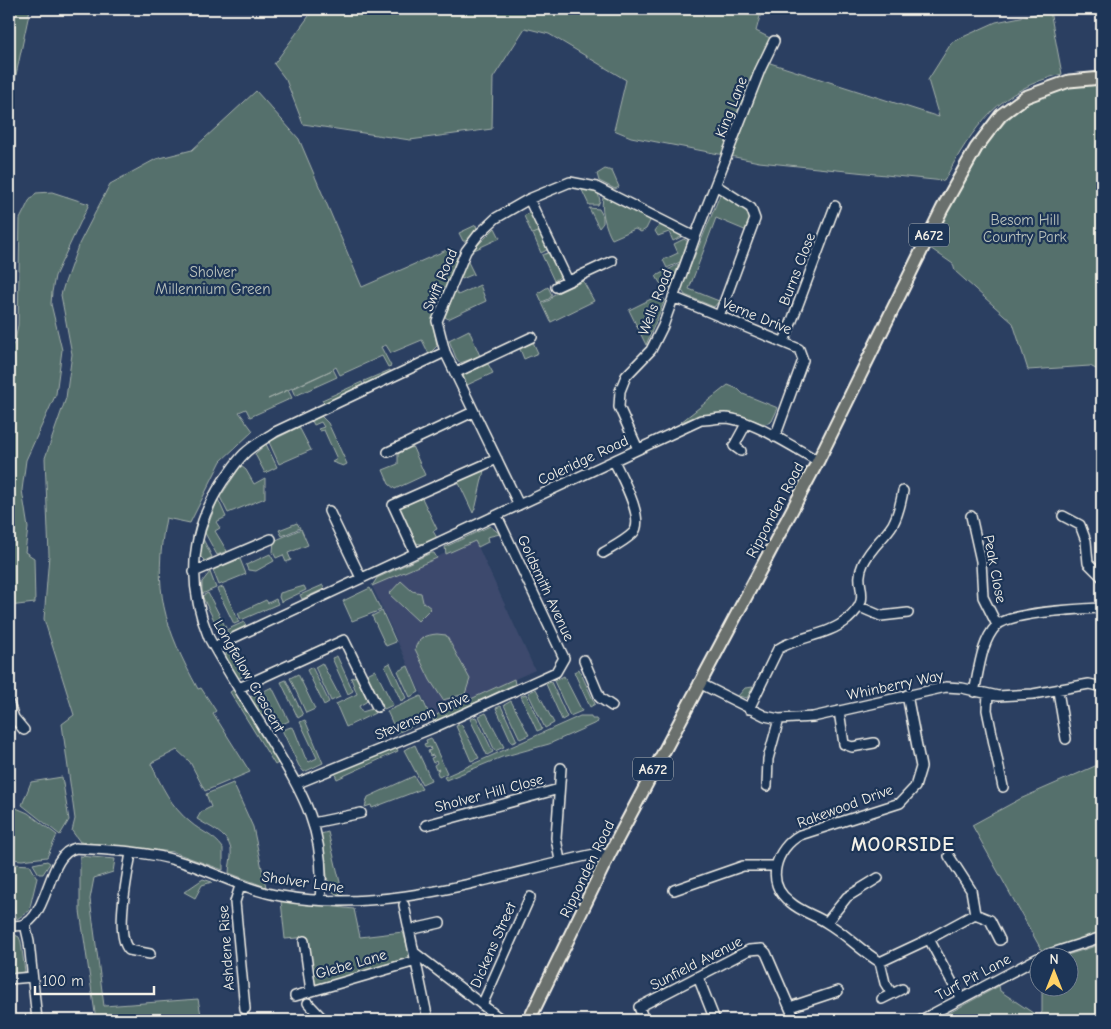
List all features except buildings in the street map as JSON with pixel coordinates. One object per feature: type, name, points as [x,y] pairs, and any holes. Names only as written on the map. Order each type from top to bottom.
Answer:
[{"type":"main road","name":"Ripponden Road","points":[[529,1020],[609,855],[818,461],[942,209],[976,148],[1001,115],[1025,97],[1069,82],[1102,78]]},
{"type":"street","name":"King Lane","points":[[717,186],[721,169],[774,41]]},
{"type":"street","name":"Swift Road","points":[[519,505],[445,352],[437,321],[466,251],[496,218],[529,200],[570,182],[590,185],[695,237]]},
{"type":"street","name":"Wells Road","points":[[638,449],[619,407],[620,391],[626,376],[651,350],[663,326],[695,237],[717,186]]},
{"type":"street","points":[[717,186],[750,208],[755,220],[719,316]]},
{"type":"street","points":[[529,200],[568,281]]},
{"type":"street","name":"Burns Close","points":[[784,342],[835,206]]},
{"type":"street","points":[[556,287],[612,261]]},
{"type":"street","name":"Verne Drive","points":[[673,297],[799,349],[804,360],[775,437]]},
{"type":"street","points":[[455,373],[532,337]]},
{"type":"street","name":"Longfellow Crescent","points":[[320,900],[322,874],[320,848],[313,823],[298,784],[214,647],[201,618],[195,592],[196,548],[207,507],[243,455],[275,432],[445,352]]},
{"type":"street","points":[[388,452],[473,412]]},
{"type":"street","name":"Coleridge Road","points":[[214,647],[701,420],[726,418],[746,424],[775,437],[818,461]]},
{"type":"street","points":[[741,451],[734,446],[746,424]]},
{"type":"street","points":[[415,553],[393,505],[497,459]]},
{"type":"street","points":[[603,553],[633,534],[638,524],[635,511],[614,461]]},
{"type":"street","points":[[749,708],[778,650],[831,629],[847,620],[860,606],[863,592],[858,578],[862,565],[876,542],[892,525],[899,511],[903,491]]},
{"type":"street","points":[[329,512],[361,578]]},
{"type":"street","name":"Goldsmith Avenue","points":[[497,516],[564,658],[556,672]]},
{"type":"street","name":"Peak Close","points":[[971,516],[981,561],[983,597],[997,625]]},
{"type":"street","points":[[1064,516],[1080,525],[1086,541],[1088,562],[1102,577]]},
{"type":"street","points":[[194,572],[271,539]]},
{"type":"street","points":[[860,606],[881,616],[908,613]]},
{"type":"street","points":[[974,692],[985,644],[997,625],[1015,618],[1061,611],[1102,608]]},
{"type":"street","points":[[239,688],[344,640],[376,707]]},
{"type":"street","points":[[584,660],[600,698],[612,706]]},
{"type":"street","name":"Stevenson Drive","points":[[298,784],[436,727],[556,672]]},
{"type":"street","name":"Whinberry Way","points":[[699,683],[765,716],[779,719],[812,717],[946,687],[1007,696],[1089,684],[1102,687]]},
{"type":"street","points":[[1058,690],[1066,740]]},
{"type":"street","points":[[988,694],[987,710],[1003,787]]},
{"type":"street","name":"Rakewood Drive","points":[[775,866],[781,850],[790,840],[800,835],[900,803],[915,787],[921,767],[907,695]]},
{"type":"street","points":[[9,704],[12,720],[24,730]]},
{"type":"street","points":[[839,710],[844,744],[852,747],[874,742]]},
{"type":"street","points":[[767,786],[768,759],[779,719]]},
{"type":"street","name":"Sholver Hill Close","points":[[560,861],[556,838],[561,768]]},
{"type":"street","name":"Sholver Hill Close","points":[[426,825],[559,789]]},
{"type":"street","points":[[313,823],[361,813]]},
{"type":"street","name":"Sholver Lane","points":[[25,924],[35,915],[61,859],[68,851],[76,848],[131,853],[178,861],[240,886],[283,897],[354,903],[400,898],[560,861],[595,854],[609,855]]},
{"type":"street","points":[[131,853],[122,938],[129,950],[150,954]]},
{"type":"street","points":[[949,856],[971,890],[975,914]]},
{"type":"street","points":[[674,890],[743,866],[775,866],[777,881],[788,901],[810,916],[827,922],[868,955],[880,962],[885,983],[892,994]]},
{"type":"street","points":[[827,922],[847,897],[878,878]]},
{"type":"street","name":"Ashdene Rise","points":[[240,886],[235,902],[245,1009]]},
{"type":"street","name":"Dickens Street","points":[[482,1005],[530,897]]},
{"type":"street","points":[[404,905],[428,1020]]},
{"type":"street","points":[[880,962],[929,940],[975,914]]},
{"type":"street","points":[[975,914],[990,920],[1000,940]]},
{"type":"street","points":[[409,930],[440,923]]},
{"type":"street","points":[[9,925],[25,924],[29,942],[37,1020]]},
{"type":"street","points":[[1074,946],[1102,937]]},
{"type":"street","points":[[929,940],[961,999]]},
{"type":"street","points":[[304,941],[311,990]]},
{"type":"street","name":"Sunfield Avenue","points":[[644,1020],[639,1007],[749,950],[762,949],[796,1020]]},
{"type":"street","points":[[415,957],[502,1020]]},
{"type":"street","name":"Glebe Lane","points":[[295,996],[415,957]]},
{"type":"street","name":"Turf Pit Lane","points":[[922,1020],[1028,963]]},
{"type":"street","points":[[9,979],[32,977]]},
{"type":"street","points":[[698,977],[715,1020]]},
{"type":"street","points":[[882,999],[902,989]]},
{"type":"street","points":[[790,1007],[838,991]]},
{"type":"street","points":[[308,1004],[324,1020]]},
{"type":"shaded area","points":[[475,540],[535,670],[432,717],[372,586]]},
{"type":"green space","points":[[9,9],[30,9],[10,103],[9,97]]},
{"type":"green space","points":[[314,9],[403,9],[409,11],[426,9],[762,9],[756,31],[772,39],[724,155],[631,137],[614,130],[626,80],[549,34],[525,28],[493,78],[492,129],[410,140],[303,124],[286,80],[274,64]]},
{"type":"green space","points":[[1050,11],[1062,74],[1021,89],[991,112],[966,143],[944,181],[759,162],[730,156],[767,62],[939,117],[928,80],[952,42],[996,22]]},
{"type":"green space","name":"Besom Hill Country Park","points":[[1102,84],[1102,372],[1090,366],[1028,370],[1013,323],[955,271],[953,264],[930,248],[958,189],[974,162],[992,136],[1013,115],[1038,98],[1067,88]]},
{"type":"green space","name":"Sholver Millennium Green","points":[[256,91],[299,139],[362,287],[451,248],[457,258],[436,311],[434,329],[437,346],[429,354],[422,340],[391,353],[386,345],[381,347],[391,366],[388,367],[382,356],[340,375],[336,367],[333,369],[337,377],[295,396],[292,389],[332,370],[268,399],[288,390],[292,398],[250,417],[246,409],[239,412],[253,431],[221,461],[190,523],[166,518],[160,566],[164,607],[169,626],[186,667],[198,689],[201,688],[216,711],[213,713],[250,772],[205,791],[190,762],[177,750],[151,763],[172,803],[194,825],[216,840],[223,848],[223,870],[173,852],[80,842],[72,831],[75,819],[62,724],[74,715],[44,619],[49,555],[45,458],[66,398],[72,354],[61,295],[78,246],[110,184],[156,159],[192,150]]},
{"type":"green space","points":[[605,169],[612,171],[619,187],[615,189],[599,181],[597,174]]},
{"type":"green space","points":[[581,188],[598,192],[600,201],[598,205],[589,205]]},
{"type":"green space","points":[[52,192],[89,204],[55,276],[51,304],[62,350],[56,394],[26,460],[22,490],[28,528],[25,552],[34,558],[35,603],[9,606],[9,350],[15,342],[18,325],[20,219],[29,201],[36,193]]},
{"type":"green space","points":[[604,195],[652,217],[646,229],[641,232],[635,229],[612,239],[604,217],[602,205]]},
{"type":"green space","points":[[720,195],[748,210],[751,220],[747,231],[716,218],[689,289],[719,301],[714,307],[685,295],[681,289]]},
{"type":"green space","points":[[589,208],[599,209],[603,216],[603,223],[599,228]]},
{"type":"green space","points":[[531,211],[540,231],[532,234],[524,216]]},
{"type":"green space","points":[[660,224],[683,236],[673,241],[669,232],[658,236],[655,231]]},
{"type":"green space","points":[[476,225],[477,230],[468,241],[463,241],[459,233]]},
{"type":"green space","points":[[495,228],[500,238],[472,251]]},
{"type":"green space","points":[[540,231],[547,250],[541,253],[533,234]]},
{"type":"green space","points":[[684,239],[688,242],[680,262],[667,268],[663,260],[678,253],[674,244]]},
{"type":"green space","points":[[548,253],[561,276],[554,281],[542,255]]},
{"type":"green space","points":[[467,260],[474,274],[462,279],[460,276]]},
{"type":"green space","points":[[679,264],[670,288],[660,283],[656,276]]},
{"type":"green space","points":[[583,281],[594,301],[551,322],[542,303],[550,300],[553,295]]},
{"type":"green space","points":[[480,285],[486,301],[448,319],[445,317],[455,291],[458,295]]},
{"type":"green space","points":[[548,287],[552,295],[549,299],[542,302],[538,293]]},
{"type":"green space","points":[[657,296],[665,300],[646,345],[629,310]]},
{"type":"green space","points":[[469,330],[480,356],[460,363],[449,340]]},
{"type":"green space","points":[[533,342],[538,353],[524,359],[520,349]]},
{"type":"green space","points":[[488,364],[493,373],[467,385],[463,375]]},
{"type":"green space","points":[[390,370],[392,374],[366,385],[364,381]]},
{"type":"green space","points":[[362,382],[364,387],[325,405],[322,400]]},
{"type":"green space","points":[[728,385],[738,389],[743,394],[778,408],[772,421],[761,423],[735,414],[719,413],[704,415],[681,422]]},
{"type":"green space","points":[[321,416],[328,423],[347,464],[343,466],[332,462],[337,459],[324,430],[320,431],[318,429],[324,427],[321,422],[314,425],[312,421]]},
{"type":"green space","points":[[299,427],[311,450],[279,464],[269,442]]},
{"type":"green space","points":[[266,444],[277,467],[265,473],[255,454]]},
{"type":"green space","points":[[412,446],[425,475],[395,489],[389,484],[383,470],[398,464],[398,454]]},
{"type":"green space","points":[[241,466],[246,470],[254,484],[265,478],[265,498],[228,513],[220,497]]},
{"type":"green space","points":[[485,466],[473,513],[458,481],[451,484],[452,480]]},
{"type":"green space","points":[[421,496],[437,529],[433,531],[437,538],[423,544],[414,543],[400,515],[400,506]]},
{"type":"green space","points":[[218,499],[226,517],[216,522],[220,528],[215,531],[227,551],[217,555],[205,533]]},
{"type":"green space","points":[[297,523],[300,528],[282,536],[279,530]]},
{"type":"green space","points":[[490,526],[500,534],[487,537],[488,542],[478,547],[475,541],[446,554],[445,547]]},
{"type":"green space","points":[[301,529],[308,545],[288,553],[291,560],[286,562],[283,555],[276,558],[273,552],[274,541]]},
{"type":"green space","points":[[201,535],[212,557],[205,561],[199,555]]},
{"type":"green space","points":[[434,553],[437,558],[372,586],[377,578]]},
{"type":"green space","points":[[270,554],[274,561],[256,571],[248,570],[246,565]]},
{"type":"green space","points":[[240,559],[246,574],[219,585],[213,570]]},
{"type":"green space","points":[[210,572],[216,588],[202,594],[202,582]]},
{"type":"green space","points":[[401,581],[412,591],[421,593],[423,602],[431,608],[418,621],[389,594]]},
{"type":"green space","points":[[323,585],[324,589],[302,599],[300,595]]},
{"type":"green space","points":[[304,586],[306,590],[281,602],[280,593]]},
{"type":"green space","points":[[223,587],[239,622],[234,624],[217,589]]},
{"type":"green space","points":[[370,588],[381,610],[352,621],[343,601]]},
{"type":"green space","points":[[208,593],[226,628],[219,630],[202,596]]},
{"type":"green space","points":[[276,599],[278,604],[241,620],[238,613],[266,600],[268,603]]},
{"type":"green space","points":[[382,611],[396,642],[386,646],[372,616]]},
{"type":"green space","points":[[244,622],[246,626],[229,635],[226,630]]},
{"type":"green space","points":[[437,634],[446,635],[470,679],[465,694],[443,700],[430,680],[415,649],[418,642],[423,638]]},
{"type":"green space","points":[[230,649],[244,676],[237,679],[226,659],[226,650]]},
{"type":"green space","points":[[337,656],[353,691],[348,694],[332,658]]},
{"type":"green space","points":[[322,663],[340,697],[331,701],[315,667]]},
{"type":"green space","points":[[390,663],[406,698],[401,701],[385,666]]},
{"type":"green space","points":[[408,666],[419,692],[410,697],[398,671]]},
{"type":"green space","points":[[312,667],[329,702],[324,705],[307,670]]},
{"type":"green space","points":[[579,669],[595,704],[590,707],[574,672]]},
{"type":"green space","points":[[375,670],[393,705],[384,709],[367,674]]},
{"type":"green space","points":[[298,674],[315,709],[306,713],[290,678]]},
{"type":"green space","points":[[356,676],[367,699],[366,702],[359,706],[362,712],[372,709],[375,713],[346,727],[336,704],[357,694],[351,678]]},
{"type":"green space","points":[[564,676],[582,711],[570,716],[554,681]]},
{"type":"green space","points":[[514,679],[515,684],[434,722],[432,717]]},
{"type":"green space","points":[[286,680],[303,715],[298,718],[281,682]]},
{"type":"green space","points":[[551,682],[567,717],[562,720],[546,684]]},
{"type":"green space","points":[[272,687],[289,721],[280,725],[264,691]]},
{"type":"green space","points":[[753,687],[747,698],[738,696],[745,688]]},
{"type":"green space","points":[[536,689],[554,723],[545,728],[528,693]]},
{"type":"green space","points":[[233,690],[280,762],[275,765],[230,692]]},
{"type":"green space","points":[[261,692],[271,712],[261,716],[250,697]]},
{"type":"green space","points":[[526,694],[542,729],[537,731],[521,696]]},
{"type":"green space","points":[[421,696],[431,718],[397,733],[387,711]]},
{"type":"green space","points":[[511,701],[529,735],[520,739],[504,705]]},
{"type":"green space","points":[[501,706],[517,741],[512,743],[496,708]]},
{"type":"green space","points":[[486,713],[504,747],[495,751],[479,716]]},
{"type":"green space","points":[[580,716],[591,716],[592,719],[596,719],[598,722],[549,744],[502,757],[446,780],[444,777]]},
{"type":"green space","points":[[476,717],[493,752],[487,755],[470,719]]},
{"type":"green space","points":[[305,720],[323,763],[304,772],[299,766],[282,730],[291,727],[294,729],[305,757],[309,762],[317,758],[300,722]]},
{"type":"green space","points":[[461,724],[479,758],[471,761],[456,726]]},
{"type":"green space","points":[[431,738],[447,773],[439,777],[437,772],[439,769],[436,770],[434,765],[437,763],[436,761],[433,763],[431,758],[434,757],[433,755],[430,756],[428,751],[431,750],[430,747],[426,748],[424,744],[427,743],[426,740]]},
{"type":"green space","points":[[415,745],[431,780],[422,784],[404,750]]},
{"type":"green space","points":[[396,747],[398,751],[337,779],[334,772]]},
{"type":"green space","points":[[1102,763],[1102,932],[1058,946],[1039,946],[972,825],[1020,799]]},
{"type":"green space","points":[[414,776],[422,789],[372,808],[371,805],[365,807],[368,797]]},
{"type":"green space","points":[[62,777],[69,820],[60,835],[22,805],[31,782]]},
{"type":"green space","points":[[233,783],[253,827],[266,887],[229,873],[231,849],[229,843],[217,831],[197,819],[201,812],[211,807],[206,794]]},
{"type":"green space","points":[[9,805],[28,813],[57,835],[47,857],[22,860],[9,859]]},
{"type":"green space","points":[[328,832],[343,895],[336,894],[329,889],[321,834]]},
{"type":"green space","points":[[80,856],[115,859],[113,872],[94,878],[90,899],[104,1006],[198,999],[202,1020],[96,1020],[80,911]]},
{"type":"green space","points":[[47,861],[50,863],[43,874],[39,874],[33,864]]},
{"type":"green space","points":[[14,864],[30,865],[37,878],[29,911],[17,919],[9,892],[9,867]]},
{"type":"green space","points":[[203,879],[212,882],[202,885],[195,898],[184,892]]},
{"type":"green space","points":[[281,901],[354,909],[360,937],[403,932],[411,959],[314,986],[308,937],[285,939]]},
{"type":"green space","points":[[9,932],[19,937],[21,942],[25,972],[9,974]]},
{"type":"green space","points":[[1102,944],[1102,1020],[1092,1020],[1091,1016],[1091,1020],[936,1020],[999,986],[1000,991],[1039,1017],[1042,1012],[1042,996],[1078,996],[1078,952]]},
{"type":"district","name":"MOORSIDE","points":[[903,844]]}]
